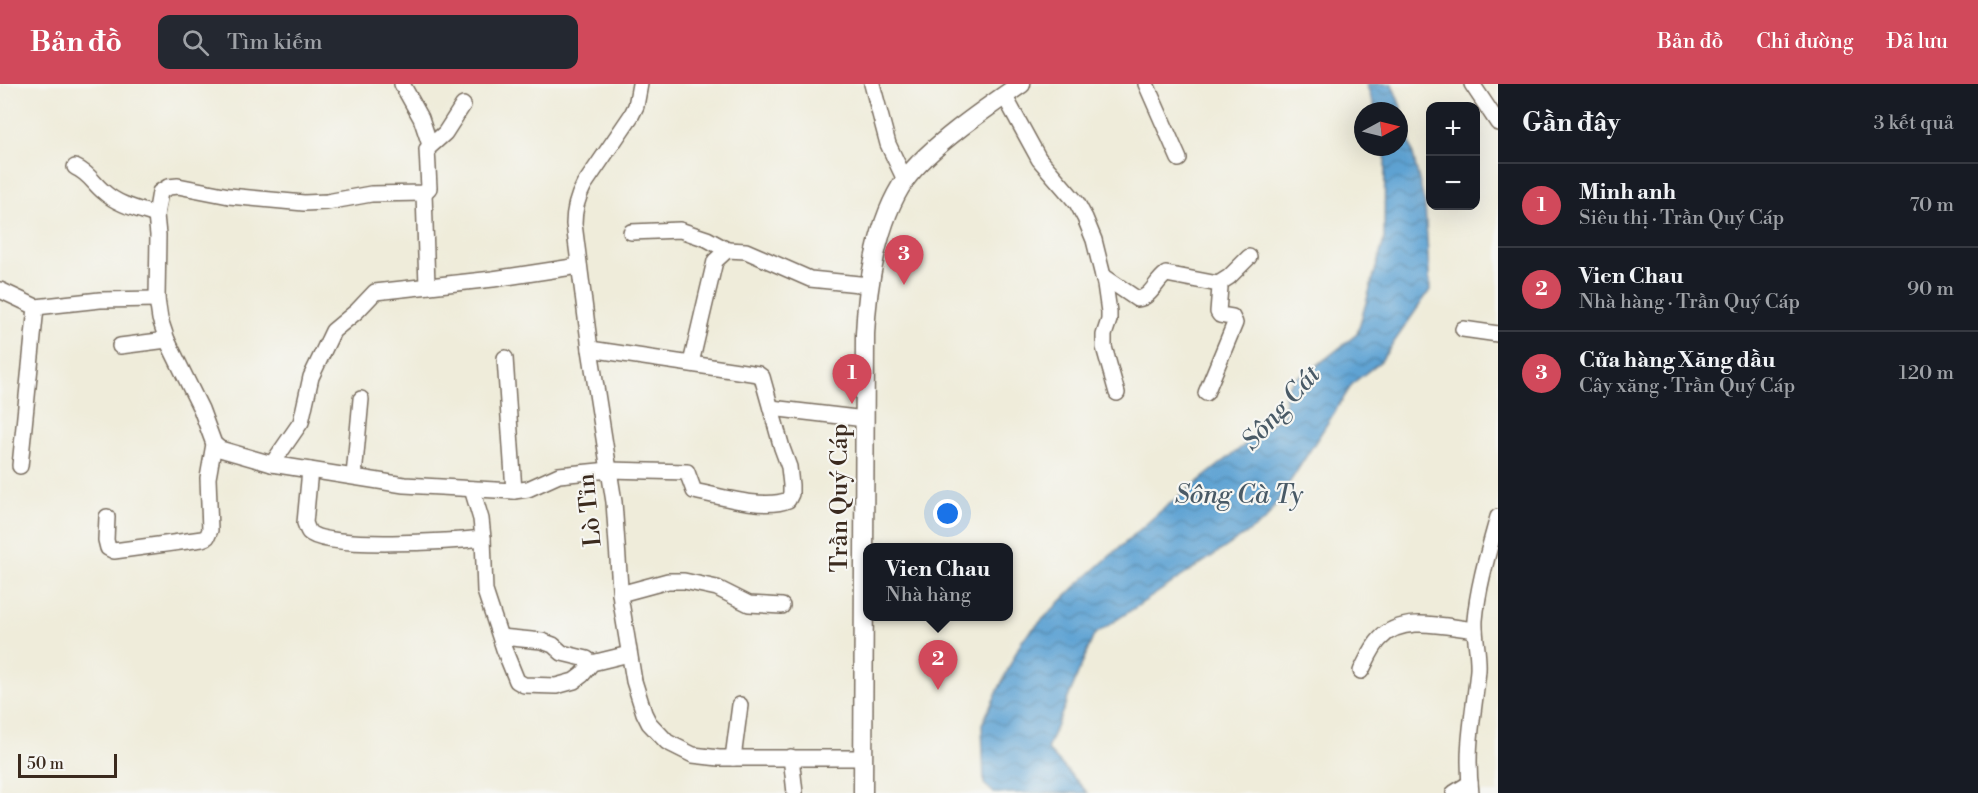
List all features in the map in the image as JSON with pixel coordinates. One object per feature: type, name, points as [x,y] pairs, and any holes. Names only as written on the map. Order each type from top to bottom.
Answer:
[{"type":"main road","name":"Trần Quý Cáp","points":[[864,543],[865,334],[869,285],[884,226],[896,195],[905,180],[945,141],[1021,84]]},
{"type":"main road","name":"Trần Quý Cáp","points":[[863,793],[864,621]]},
{"type":"street","points":[[402,84],[421,118],[430,145]]},
{"type":"street","name":"Lò Tỉn","points":[[640,84],[636,106],[631,116],[578,196],[574,210],[574,224],[616,519],[620,594],[634,681],[644,713],[659,735],[678,749],[693,755],[733,758],[863,758]]},
{"type":"street","points":[[872,84],[888,144],[905,180]]},
{"type":"street","points":[[1146,84],[1179,159]]},
{"type":"street","points":[[1472,84],[1498,123]]},
{"type":"street","points":[[1004,95],[1039,159],[1077,203],[1086,218],[1103,276],[1109,321],[1103,340],[1117,393]]},
{"type":"street","points":[[107,517],[106,540],[108,548],[114,551],[207,537],[210,530],[208,478],[214,444],[201,408],[159,319],[156,215],[160,192],[168,187],[178,186],[229,196],[304,203],[371,195],[424,193],[429,188],[427,149],[445,133],[464,105]]},
{"type":"street","points":[[75,167],[90,177],[104,192],[128,206],[156,215]]},
{"type":"street","points":[[424,193],[427,286]]},
{"type":"street","points":[[631,232],[680,230],[707,239],[727,250],[746,252],[810,279],[869,285]]},
{"type":"street","points":[[691,363],[714,261],[727,250]]},
{"type":"street","points":[[1103,276],[1137,299],[1149,293],[1166,274],[1218,284],[1229,277],[1249,257]]},
{"type":"street","points":[[272,464],[301,422],[311,377],[333,331],[352,316],[375,291],[493,279],[579,266]]},
{"type":"street","points":[[1206,393],[1235,323],[1232,317],[1221,315],[1218,312],[1220,287],[1218,284]]},
{"type":"street","points":[[0,290],[36,307],[100,300],[157,299]]},
{"type":"street","points":[[20,466],[36,307]]},
{"type":"street","points":[[1463,329],[1498,334]]},
{"type":"street","points":[[120,346],[167,340]]},
{"type":"street","points":[[214,444],[220,449],[272,464],[404,485],[514,491],[528,489],[559,475],[609,470],[687,472],[694,491],[745,502],[786,501],[790,494],[789,467],[764,382],[758,374],[590,349]]},
{"type":"street","points":[[505,357],[514,491]]},
{"type":"street","points":[[354,476],[362,399]]},
{"type":"street","points":[[771,408],[865,419]]},
{"type":"street","points":[[310,470],[305,524],[315,535],[335,540],[364,542],[454,541],[483,538]]},
{"type":"street","points":[[472,489],[481,519],[485,591],[512,673],[517,681],[524,685],[556,686],[574,681],[592,663],[629,654]]},
{"type":"street","points":[[1454,793],[1470,788],[1468,752],[1478,669],[1475,630],[1483,576],[1498,517]]},
{"type":"street","points":[[620,594],[668,581],[684,581],[717,588],[749,604],[782,606]]},
{"type":"street","points":[[1361,670],[1379,640],[1388,632],[1403,626],[1416,624],[1475,630]]},
{"type":"street","points":[[501,638],[542,641],[553,645],[562,653],[587,659],[592,663]]},
{"type":"street","points":[[733,758],[740,705]]},
{"type":"street","points":[[791,758],[795,793]]},
{"type":"water","name":"Sông Cà Ty","points":[[1366,84],[1392,84],[1399,102],[1373,102]]},
{"type":"water","name":"Sông Cà Ty","points":[[1408,133],[1425,205],[1430,290],[1381,361],[1353,383],[1265,521],[1094,635],[1047,749],[1088,793],[994,793],[984,784],[982,724],[1022,640],[1076,586],[1162,510],[1285,413],[1285,391],[1295,378],[1315,367],[1357,334],[1384,240],[1385,156],[1408,156]]},
{"type":"place","name":"Cửa hàng Xăng dầu","points":[[904,285]]},
{"type":"place","name":"Minh anh","points":[[852,404]]},
{"type":"place","name":"Vien Chau","points":[[938,690]]},
{"type":"water label","name":"Sông Cát","points":[[1281,408]]}]
